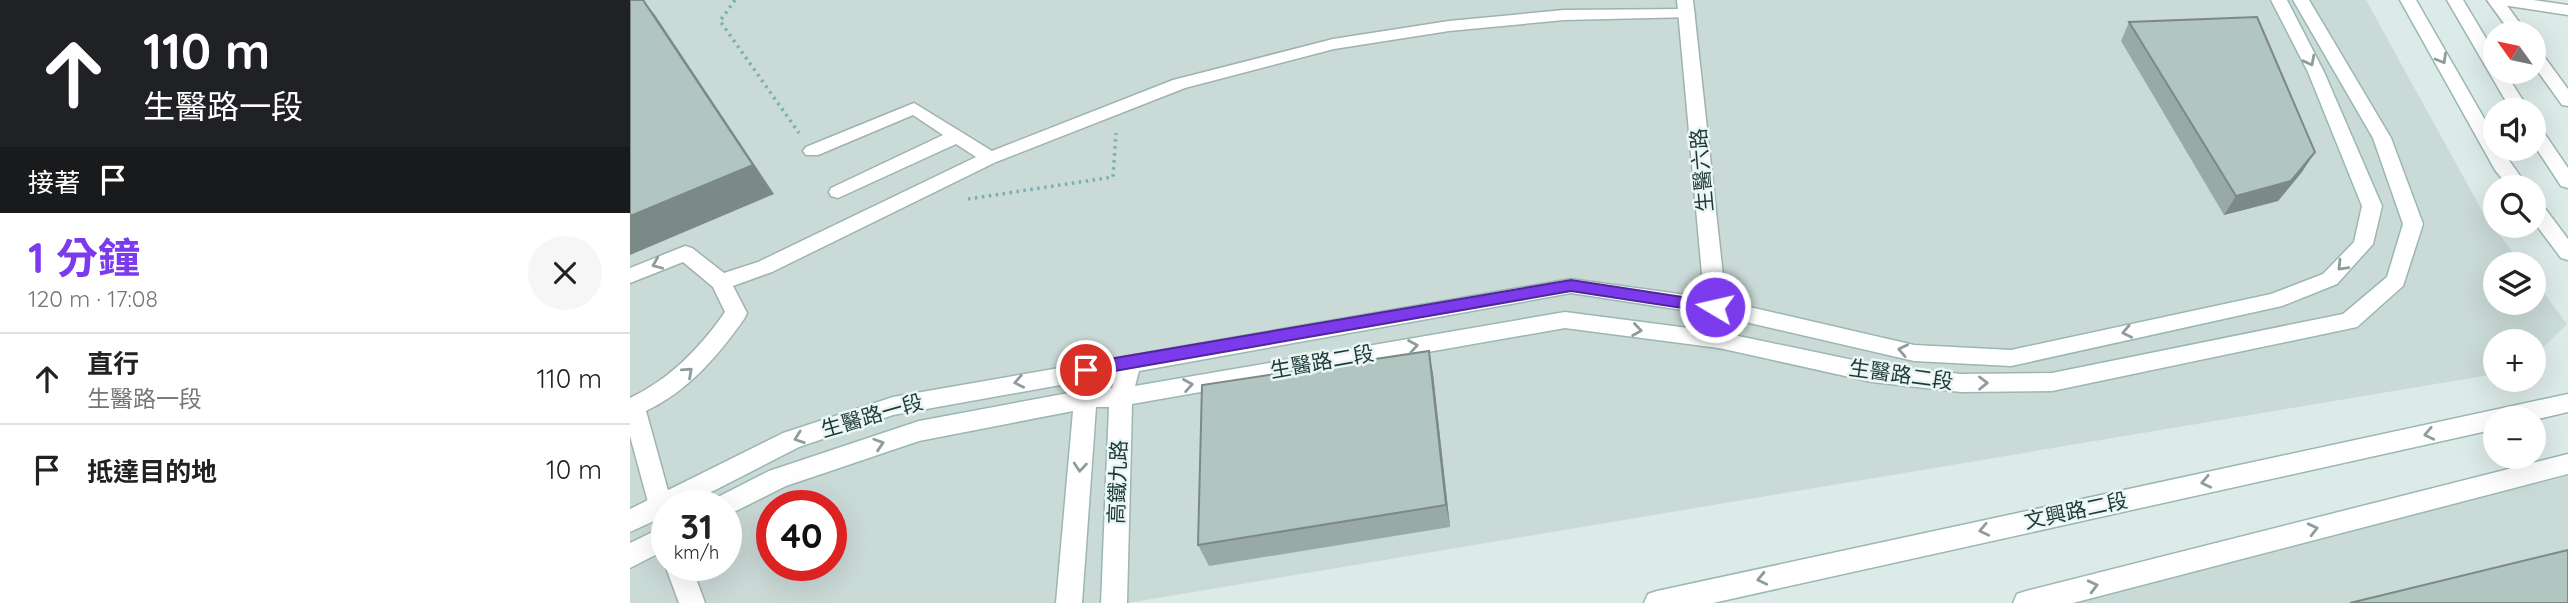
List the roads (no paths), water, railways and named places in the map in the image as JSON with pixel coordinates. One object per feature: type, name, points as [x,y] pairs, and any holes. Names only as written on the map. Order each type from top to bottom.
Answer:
[{"type":"street","name":"生醫路二段","points":[[1130,362],[1571,286],[1715,307],[1914,353],[2011,358],[2275,300],[2330,279],[2363,244],[2372,206],[2316,72],[2279,0]]},
{"type":"street","name":"生醫路二段","points":[[1085,398],[1121,397],[1565,320],[1719,340],[1872,373],[1961,383],[2052,382],[2349,321],[2396,281],[2413,224],[2382,138],[2301,0]]},
{"type":"street","points":[[2408,0],[2509,175]]},
{"type":"street","points":[[2455,0],[2483,48]]},
{"type":"street","points":[[2495,0],[2510,21]]},
{"type":"street","points":[[2502,0],[2568,10]]},
{"type":"street","name":"生醫六路","points":[[1686,7],[1719,340]]},
{"type":"street","points":[[721,282],[765,267],[990,158],[1179,84],[1333,44],[1449,26],[1686,7]]},
{"type":"street","points":[[2546,71],[2568,101]]},
{"type":"street","points":[[812,151],[914,108],[955,138],[990,158]]},
{"type":"street","points":[[838,192],[955,138]]},
{"type":"street","points":[[2546,149],[2568,182]]},
{"type":"street","points":[[2546,224],[2568,253]]},
{"type":"street","points":[[630,276],[685,253],[721,282],[736,313],[716,342],[685,376],[632,407],[656,490]]},
{"type":"street","name":"生醫路一段","points":[[690,490],[792,440],[893,406],[1130,362]]},
{"type":"street","name":"高鐵九路","points":[[1114,603],[1121,397],[1130,362]]},
{"type":"street","name":"高鐵九路","points":[[1069,603],[1086,370]]},
{"type":"street","name":"生醫路一段","points":[[742,497],[778,478],[919,431],[1085,398]]},
{"type":"street","points":[[2546,408],[2568,403]]},
{"type":"street","name":"文興路二段","points":[[1657,603],[2483,423]]},
{"type":"street","points":[[2026,603],[2568,464]]},
{"type":"street","name":"生醫路一段","points":[[630,521],[651,510]]},
{"type":"street","points":[[630,556],[651,545]]},
{"type":"street","points":[[684,581],[692,603]]}]
